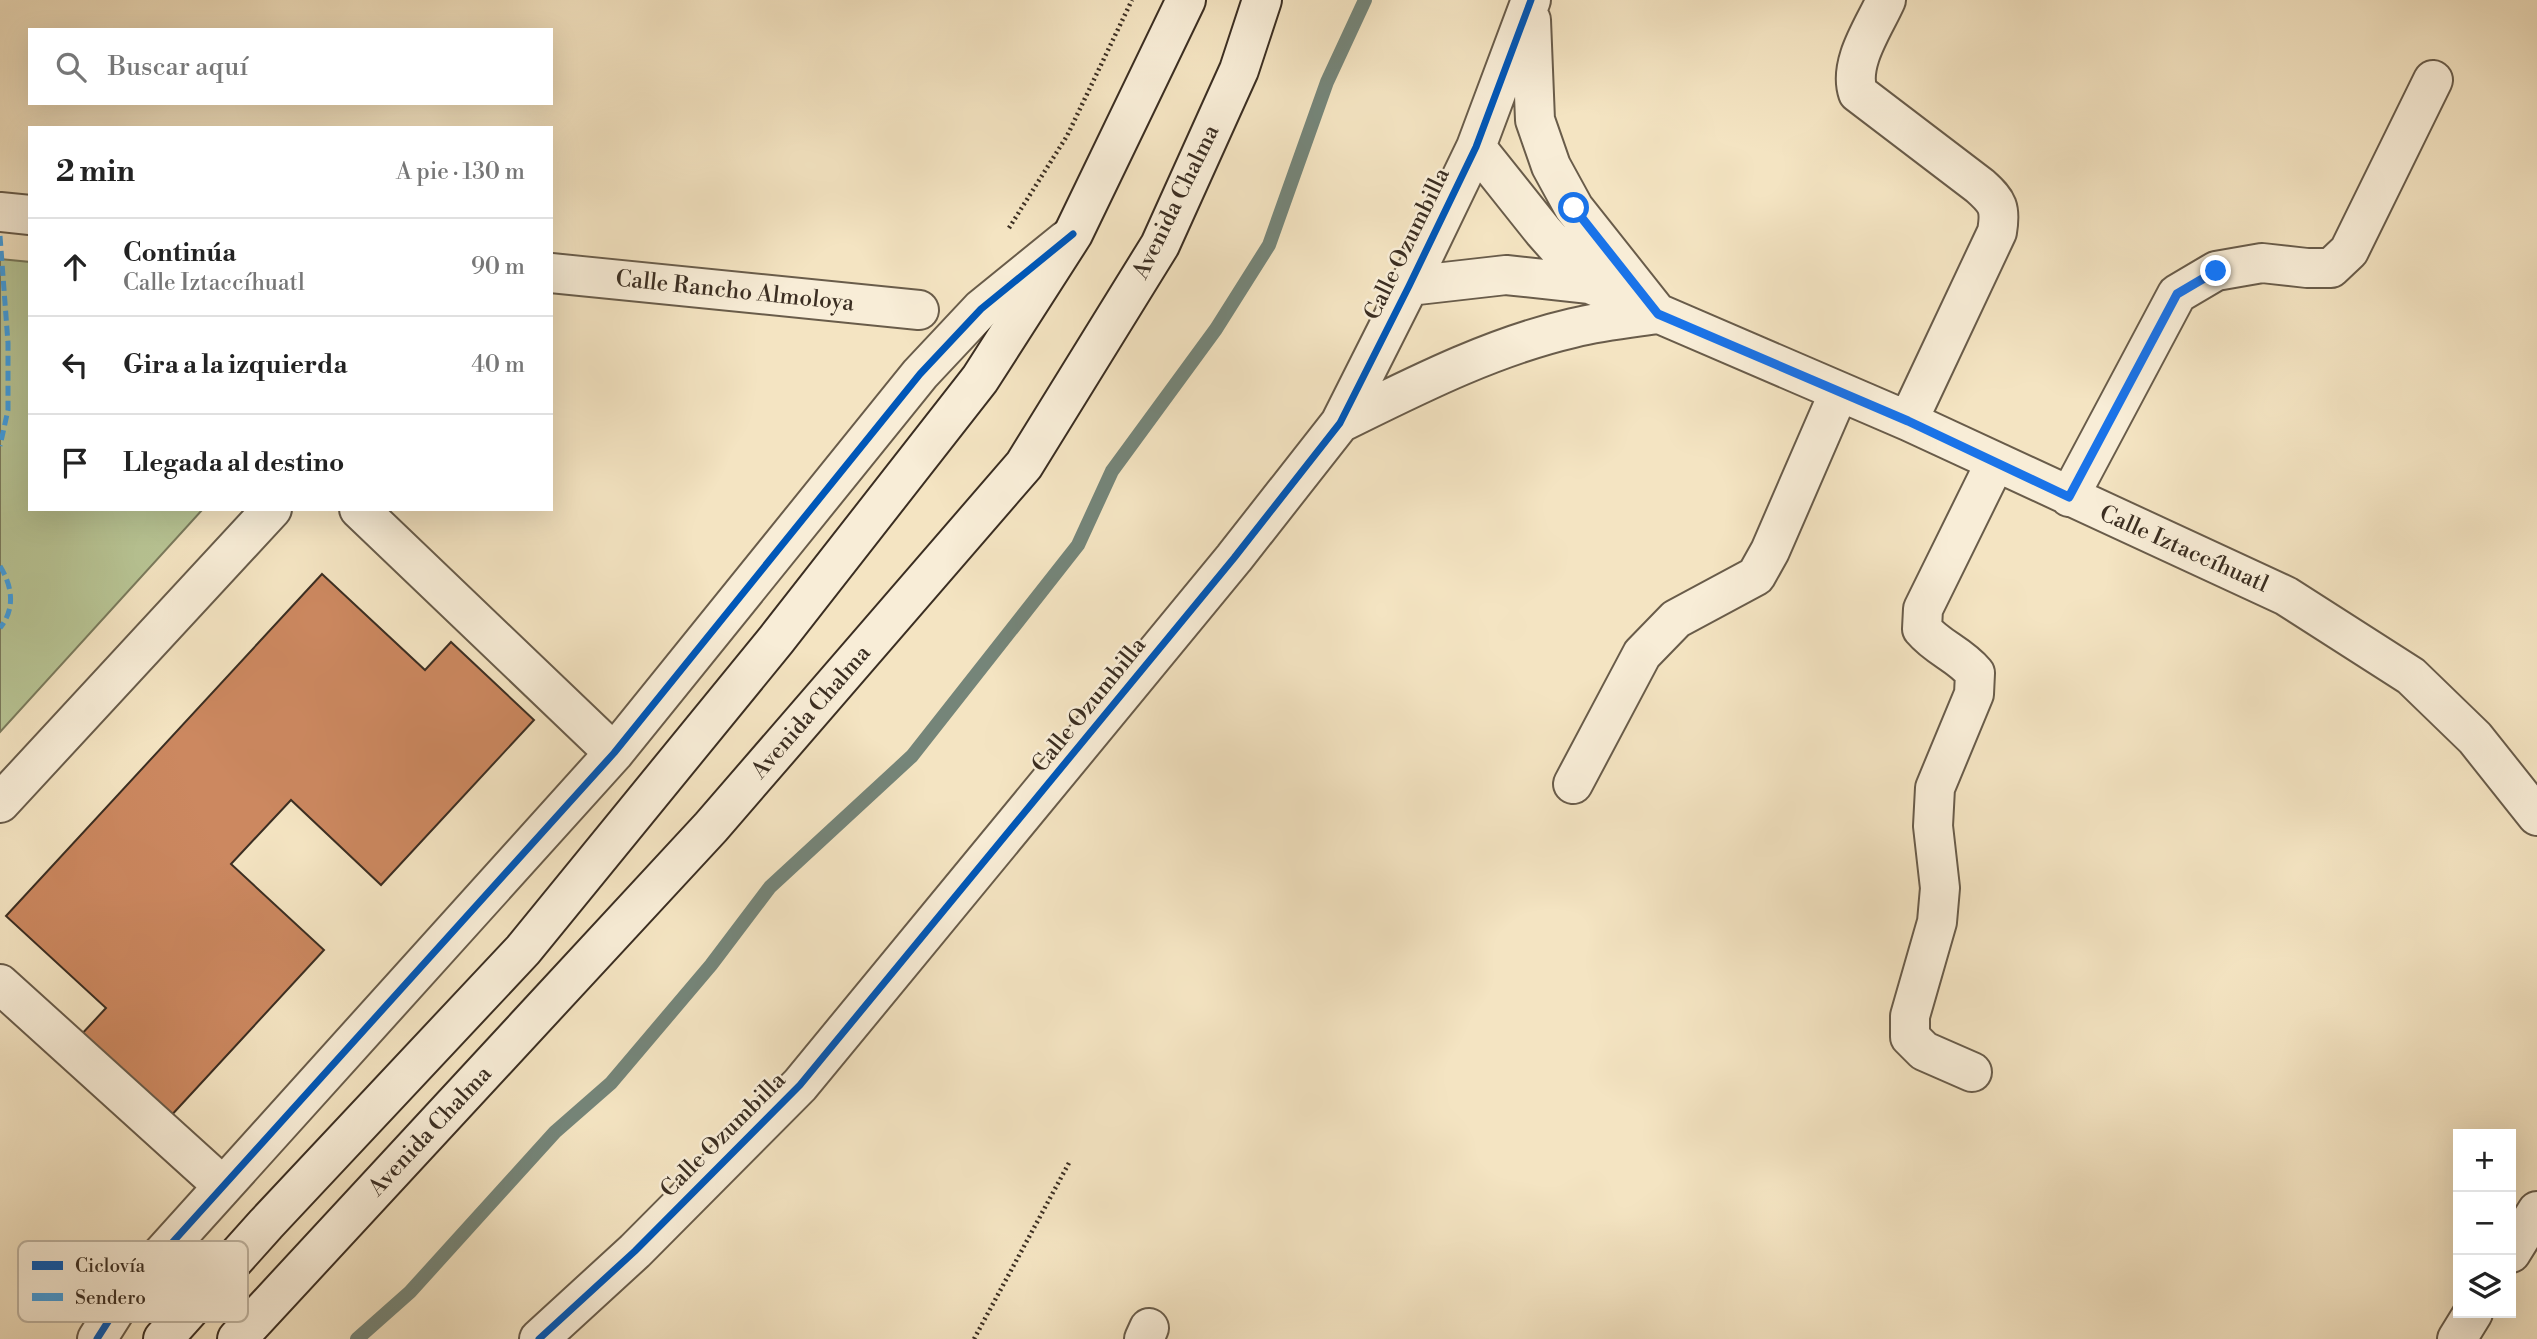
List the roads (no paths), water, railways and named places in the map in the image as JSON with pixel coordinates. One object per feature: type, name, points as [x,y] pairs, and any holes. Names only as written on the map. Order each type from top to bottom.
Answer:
[{"type":"street","points":[[248,1244],[532,940],[776,640],[980,379],[1073,234],[1186,0]]},
{"type":"street","name":"Avenida Chalma","points":[[237,1339],[711,827],[1024,465],[1160,245],[1239,70],[1262,0]]},
{"type":"street","points":[[1886,0],[1856,66],[1854,80],[1858,93],[1994,198],[2000,215],[1997,232],[1908,421]]},
{"type":"street","name":"Calle Iztaccíhuatl","points":[[1530,1],[1535,120],[1551,166],[1574,208],[1658,314]]},
{"type":"street","name":"Calle Ozumbilla","points":[[539,1339],[635,1251],[800,1085],[1225,569],[1339,423],[1476,147],[1530,1]]},
{"type":"street","points":[[2069,497],[2177,294],[2216,271],[2262,263],[2331,268],[2349,251],[2433,80]]},
{"type":"street","name":"Calle Iztaccíhuatl","points":[[1476,147],[1543,231],[1590,284]]},
{"type":"street","points":[[0,212],[28,215]]},
{"type":"street","points":[[174,1241],[614,753],[920,374],[981,309],[1073,234]]},
{"type":"street","name":"Calle Rancho Almoloya","points":[[553,273],[919,310]]},
{"type":"street","name":"Calle Iztaccíhuatl","points":[[1409,286],[1506,275],[1590,284],[1908,421],[2286,596],[2411,676],[2475,738],[2537,816]]},
{"type":"street","points":[[1339,423],[1489,354],[1573,328],[1658,314]]},
{"type":"street","points":[[1573,784],[1642,654],[1676,619],[1756,576],[1770,551],[1839,392]]},
{"type":"street","points":[[1972,1072],[1924,1051],[1910,1037],[1910,1016],[1938,911],[1940,888],[1933,826],[1935,788],[1973,694],[1975,673],[1962,658],[1936,645],[1922,629],[1923,609],[1995,463]]},
{"type":"street","points":[[0,803],[270,511]]},
{"type":"street","points":[[361,511],[614,753]]},
{"type":"street","points":[[0,984],[223,1186]]},
{"type":"street","points":[[2516,1245],[2537,1211]]},
{"type":"street","points":[[2457,1339],[2470,1318]]},
{"type":"street","points":[[97,1339],[108,1322]]},
{"type":"street","points":[[163,1339],[178,1322]]},
{"type":"waterway","points":[[357,1339],[410,1292],[555,1132],[611,1083],[711,965],[770,887],[912,756],[1078,545],[1112,471],[1216,329],[1269,245],[1327,82],[1365,0]]}]
